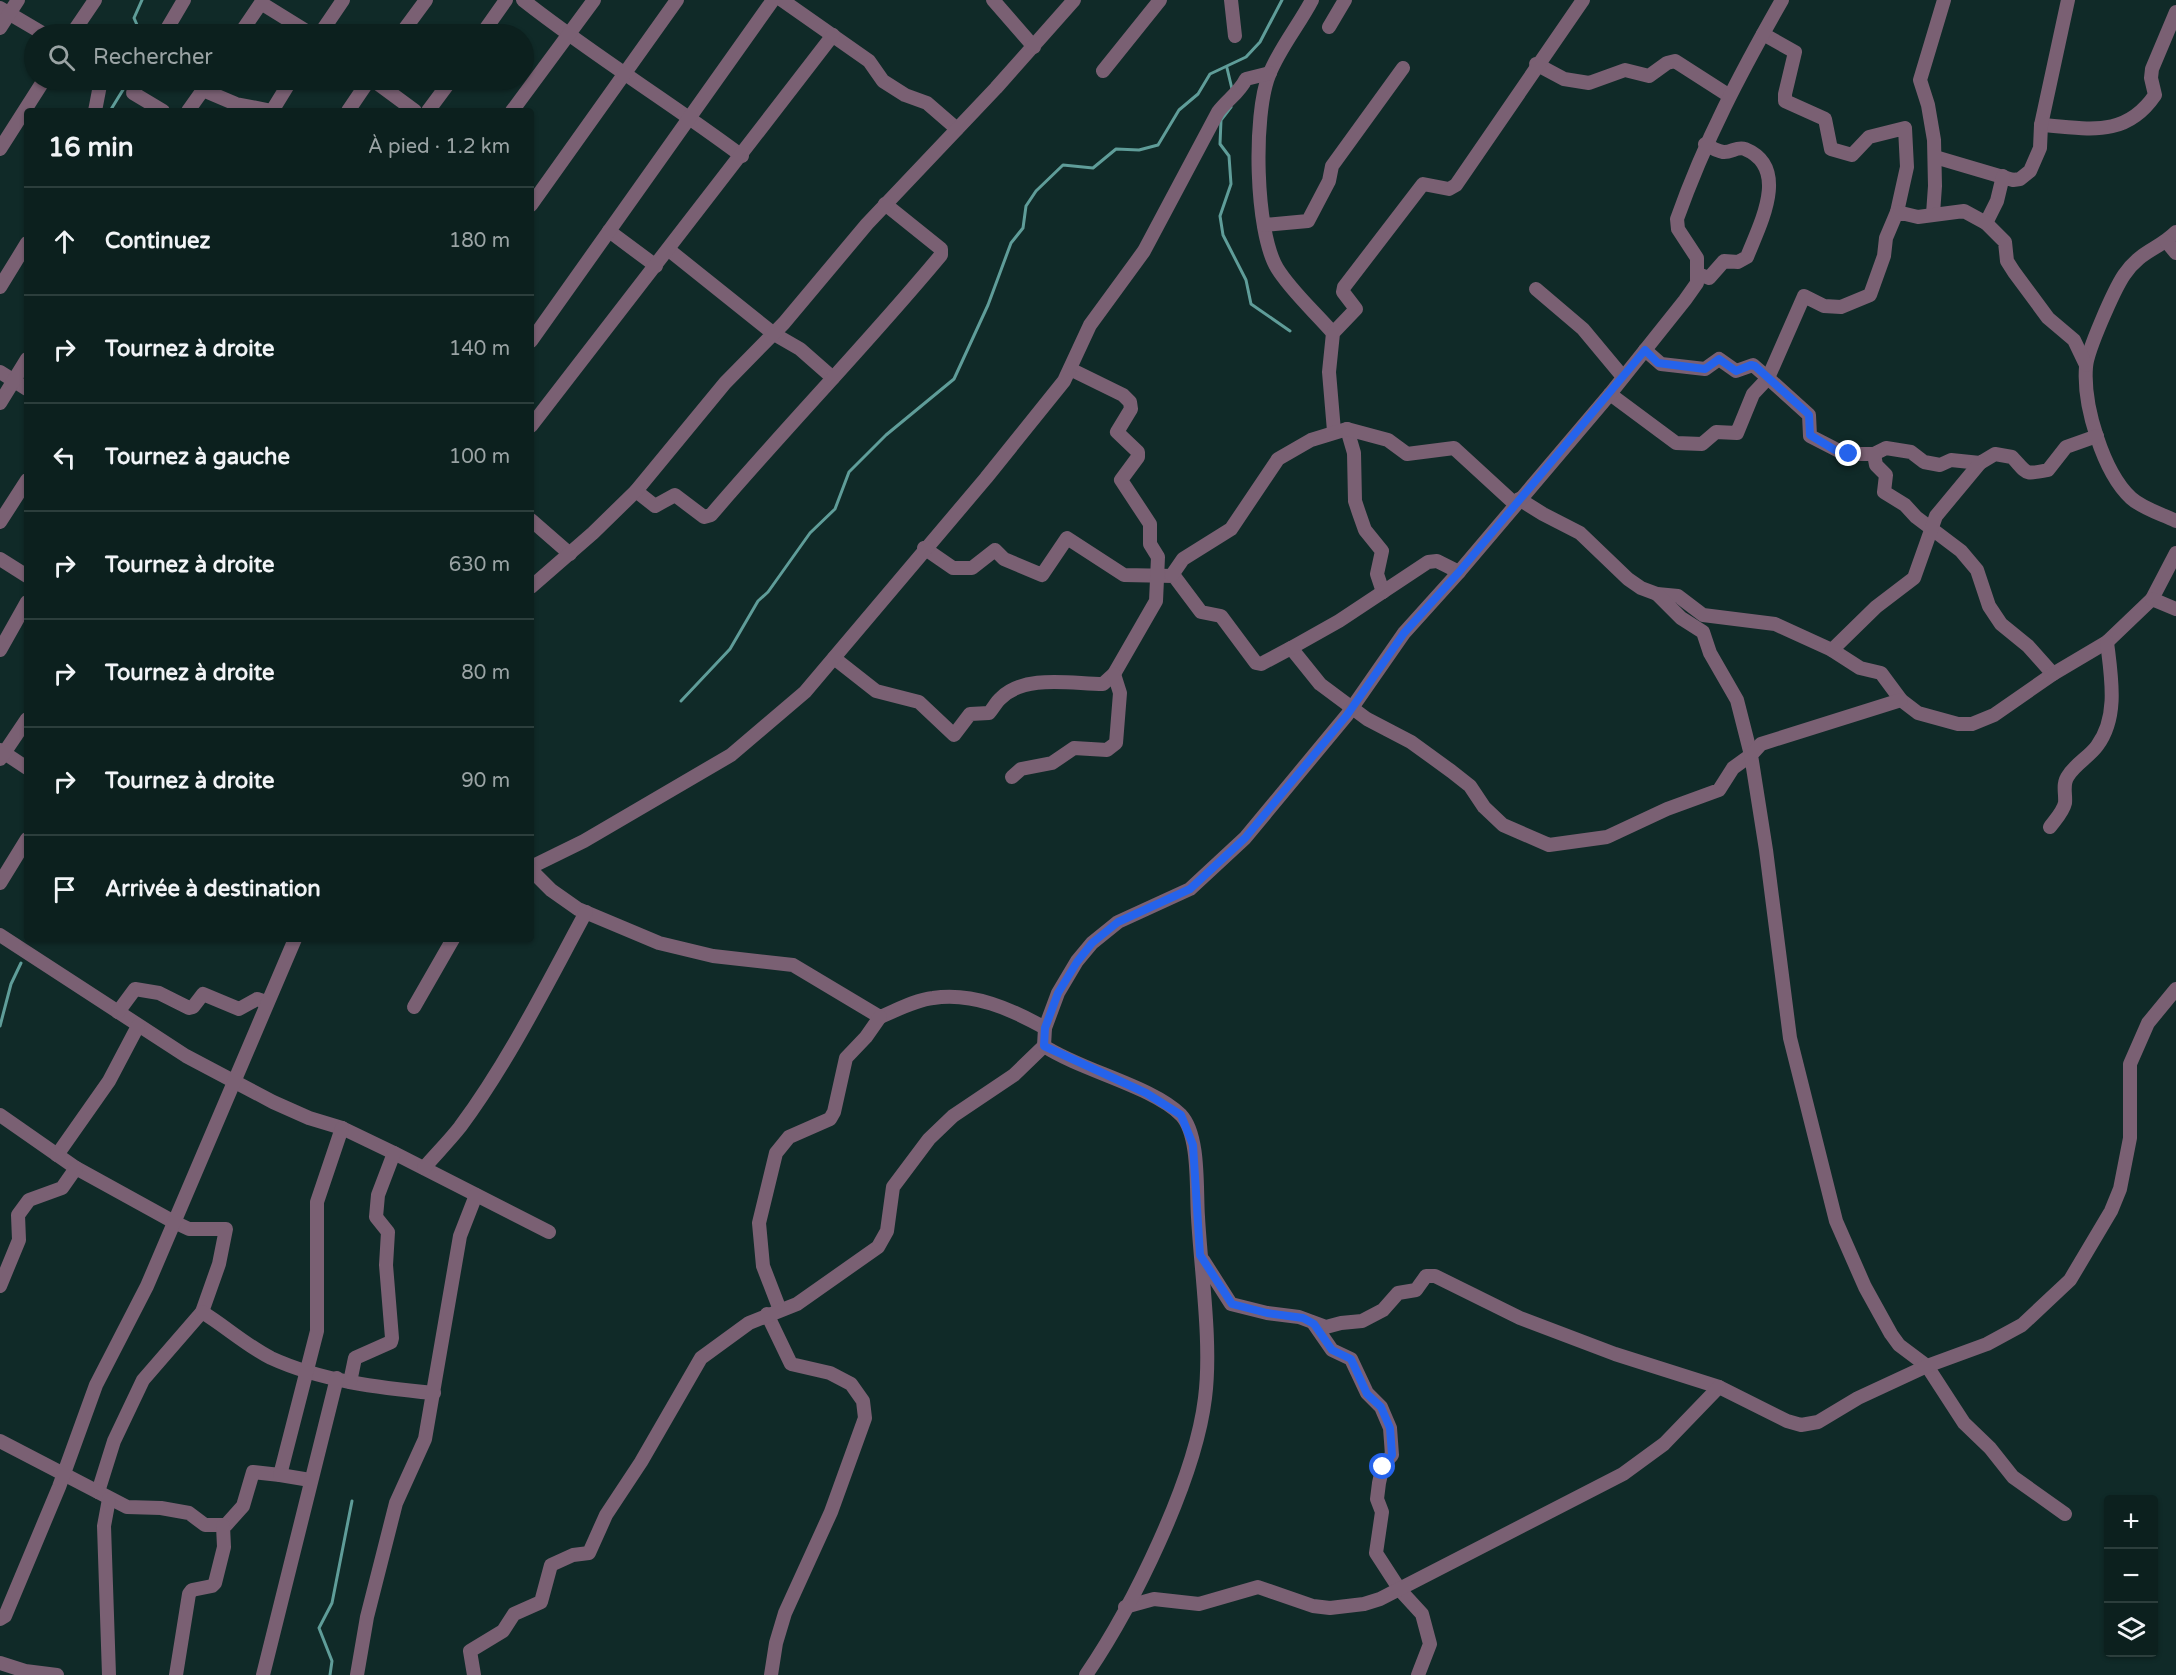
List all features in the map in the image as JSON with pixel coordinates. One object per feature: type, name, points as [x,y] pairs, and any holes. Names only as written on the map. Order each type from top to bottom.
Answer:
[{"type":"street","points":[[0,28],[5,10],[18,0]]},
{"type":"street","points":[[79,24],[95,0]]},
{"type":"street","points":[[170,24],[184,0]]},
{"type":"street","points":[[327,24],[343,0]]},
{"type":"street","points":[[408,24],[426,0]]},
{"type":"street","points":[[489,24],[506,0]]},
{"type":"street","points":[[523,0],[569,36],[690,117],[742,156]]},
{"type":"street","points":[[534,82],[594,0]]},
{"type":"street","points":[[534,201],[677,0]]},
{"type":"street","points":[[534,337],[772,0]]},
{"type":"street","points":[[782,0],[869,61],[884,81],[904,95],[927,104],[957,129]]},
{"type":"street","points":[[993,0],[1034,47]]},
{"type":"street","points":[[534,584],[570,554],[636,491],[725,383],[774,334],[885,204],[1034,47],[1074,0]]},
{"type":"street","points":[[1103,71],[1160,0]]},
{"type":"street","points":[[1231,0],[1235,36]]},
{"type":"street","points":[[1312,0],[1270,73],[1260,110],[1264,225],[1268,249],[1277,268],[1334,333]]},
{"type":"street","points":[[1329,27],[1345,0]]},
{"type":"street","points":[[1383,591],[1377,574],[1382,551],[1365,530],[1355,501],[1354,453],[1340,430],[1329,372],[1334,333],[1356,313],[1356,305],[1343,290],[1364,259],[1423,184],[1449,189],[1456,184],[1536,64],[1583,0]]},
{"type":"street","points":[[474,1675],[470,1652],[503,1631],[512,1616],[523,1608],[541,1602],[551,1565],[573,1555],[589,1553],[606,1515],[641,1462],[701,1358],[726,1338],[774,1312],[796,1304],[878,1247],[887,1232],[889,1201],[893,1187],[928,1139],[953,1116],[1014,1075],[1044,1046],[1045,1028],[1063,983],[1092,943],[1110,926],[1196,884],[1245,838],[1352,709],[1397,641],[1459,572],[1610,394],[1685,300],[1697,283],[1697,258],[1677,224],[1705,144],[1728,95],[1782,0]]},
{"type":"street","points":[[1933,214],[1935,157],[1931,118],[1920,80],[1944,0]]},
{"type":"street","points":[[1935,157],[2020,179],[2030,171],[2040,148],[2041,124],[2068,0]]},
{"type":"street","points":[[247,24],[262,1],[296,24]]},
{"type":"street","points":[[5,10],[28,24]]},
{"type":"street","points":[[2041,124],[2114,128],[2142,112],[2155,95],[2151,78],[2152,69],[2176,12]]},
{"type":"street","points":[[1762,34],[1795,52],[1785,101],[1825,119],[1831,149],[1851,155],[1869,137],[1905,128],[1931,118]]},
{"type":"street","points":[[534,422],[742,156],[833,35]]},
{"type":"street","points":[[1536,64],[1564,79],[1589,83],[1624,70],[1649,76],[1666,63],[1675,61],[1728,95]]},
{"type":"street","points":[[1264,225],[1308,221],[1329,180],[1332,166],[1403,68]]},
{"type":"street","points":[[534,866],[584,841],[731,755],[805,692],[924,548],[993,470],[1064,381],[1090,326],[1139,259],[1191,166],[1216,115],[1248,77],[1270,73]]},
{"type":"street","points":[[26,108],[38,90]]},
{"type":"street","points":[[96,108],[99,90]]},
{"type":"street","points":[[134,90],[133,93],[158,108]]},
{"type":"street","points":[[190,108],[203,90]]},
{"type":"street","points":[[214,90],[236,104],[257,108]]},
{"type":"street","points":[[274,108],[285,90]]},
{"type":"street","points":[[350,108],[364,90]]},
{"type":"street","points":[[385,90],[411,108]]},
{"type":"street","points":[[430,108],[444,90]]},
{"type":"street","points":[[514,108],[528,90]]},
{"type":"street","points":[[0,149],[24,111]]},
{"type":"street","points":[[1610,394],[1678,444],[1702,444],[1716,432],[1737,433],[1753,394],[1768,378],[1804,296],[1824,306],[1841,308],[1870,295],[1884,256],[1886,238],[1897,212],[1907,167],[1905,128]]},
{"type":"street","points":[[1698,274],[1709,278],[1722,262],[1738,262],[1747,257],[1771,184],[1766,166],[1748,150],[1741,148],[1722,152],[1705,144]]},
{"type":"street","points":[[1986,223],[1997,201],[2003,176]]},
{"type":"street","points":[[636,491],[656,506],[671,495],[679,496],[704,517],[711,515],[770,446],[908,294],[942,252],[938,246],[885,204]]},
{"type":"street","points":[[1897,212],[1918,217],[1964,211],[1986,223],[2005,242],[2007,261],[2046,315],[2076,343],[2086,372],[2097,436],[2111,472],[2138,503],[2176,520]]},
{"type":"street","points":[[609,231],[656,266]]},
{"type":"street","points":[[2086,372],[2123,275],[2140,256],[2171,236],[2176,253]]},
{"type":"street","points":[[0,287],[24,248]]},
{"type":"street","points":[[669,250],[774,334],[800,349],[833,378]]},
{"type":"street","points":[[1536,289],[1583,329],[1623,377]]},
{"type":"street","points":[[1645,350],[1663,365],[1705,369],[1719,359],[1736,371],[1753,365],[1809,415],[1810,435],[1845,454],[1874,454],[1886,448],[1911,452],[1926,463],[1940,465],[1954,459],[1980,463]]},
{"type":"street","points":[[0,403],[24,364]]},
{"type":"street","points":[[834,658],[876,691],[919,702],[954,735],[970,714],[989,713],[1001,698],[1015,690],[1037,683],[1103,684],[1114,675],[1154,607],[1158,557],[1150,544],[1150,524],[1121,480],[1138,457],[1138,452],[1117,432],[1131,409],[1130,402],[1123,396],[1070,369]]},
{"type":"street","points":[[0,372],[24,387]]},
{"type":"street","points":[[924,548],[953,568],[972,568],[995,550],[1004,558],[1042,575],[1067,538],[1120,574],[1157,577],[1172,575],[1183,559],[1231,529],[1278,459],[1311,440],[1340,430],[1388,440],[1407,453],[1454,448],[1517,501],[1574,529],[1628,579],[1657,594],[1681,618],[1702,632],[1708,650],[1737,700],[1751,755],[1766,849],[1790,1038],[1831,1205],[1865,1287],[1890,1334],[1899,1345],[1927,1366],[1964,1423],[1990,1448],[2013,1477],[2065,1514]]},
{"type":"street","points":[[1832,650],[1876,607],[1914,578],[1931,526],[1940,510],[1980,463],[1995,454],[2012,457],[2026,473],[2048,470],[2066,447],[2097,436]]},
{"type":"street","points":[[1874,454],[1876,465],[1886,475],[1884,492],[1961,551],[1977,570],[1989,606],[2001,624],[2028,646],[2053,674]]},
{"type":"street","points":[[0,522],[24,485]]},
{"type":"street","points":[[534,523],[570,554]]},
{"type":"street","points":[[1657,594],[1677,596],[1703,615],[1733,621],[1769,622],[1832,650],[1860,668],[1881,673],[1901,700],[1913,710],[1927,717],[1958,724],[1972,724],[1994,715],[2053,674],[2107,642],[2152,599],[2176,553]]},
{"type":"street","points":[[0,559],[24,574]]},
{"type":"street","points":[[1172,575],[1201,612],[1221,616],[1256,663],[1261,664],[1433,561],[1459,572]]},
{"type":"street","points":[[2152,599],[2176,609]]},
{"type":"street","points":[[0,650],[24,607]]},
{"type":"street","points":[[2050,826],[2064,806],[2064,786],[2068,774],[2095,749],[2103,738],[2109,722],[2112,695],[2107,642]]},
{"type":"street","points":[[1291,648],[1313,678],[1352,709],[1411,742],[1451,771],[1470,786],[1484,807],[1503,825],[1542,843],[1555,846],[1575,840],[1607,837],[1667,809],[1719,790],[1732,768],[1751,755],[1761,744],[1901,700]]},
{"type":"street","points":[[1011,777],[1018,770],[1052,763],[1074,748],[1107,750],[1116,743],[1120,693],[1114,675]]},
{"type":"street","points":[[24,723],[2,754],[24,766]]},
{"type":"street","points":[[0,883],[24,845]]},
{"type":"street","points":[[534,871],[558,895],[586,912],[659,943],[713,956],[793,965],[880,1017]]},
{"type":"street","points":[[424,1168],[460,1127],[528,1018],[586,912]]},
{"type":"street","points":[[0,935],[186,1056],[309,1118],[342,1128],[394,1153],[549,1233]]},
{"type":"street","points":[[0,1630],[64,1473],[96,1385],[142,1295],[294,942]]},
{"type":"street","points":[[414,1007],[451,942]]},
{"type":"street","points":[[1200,1255],[1232,1304],[1267,1313],[1299,1317],[1326,1327],[1362,1321],[1383,1310],[1398,1293],[1416,1290],[1426,1276],[1430,1275],[1534,1323],[1615,1354],[1719,1387],[1787,1421],[1808,1424],[1927,1366],[1987,1344],[2022,1325],[2075,1274],[2111,1211],[2120,1189],[2130,1138],[2130,1064],[2148,1023],[2176,988]]},
{"type":"street","points":[[118,1012],[135,989],[159,993],[191,1008],[203,994],[238,1009],[257,999],[266,1002]]},
{"type":"street","points":[[771,1675],[776,1643],[785,1613],[837,1495],[861,1432],[865,1409],[859,1392],[841,1377],[791,1364],[774,1312],[763,1266],[759,1223],[776,1153],[789,1137],[830,1119],[834,1112],[846,1058],[866,1037],[880,1017],[926,999],[960,997],[1010,1009],[1045,1028]]},
{"type":"street","points":[[57,1155],[109,1081],[138,1026]]},
{"type":"street","points":[[1044,1046],[1146,1093],[1181,1115],[1193,1145],[1205,1357],[1203,1409],[1190,1460],[1166,1524],[1125,1607],[1086,1675]]},
{"type":"street","points":[[0,1115],[76,1168],[174,1222],[189,1229],[226,1229],[219,1264],[202,1312],[143,1380],[114,1441],[103,1495],[106,1675]]},
{"type":"street","points":[[280,1475],[308,1371],[318,1320],[317,1202],[342,1128]]},
{"type":"street","points":[[263,1675],[310,1480],[343,1380],[354,1360],[391,1342],[386,1265],[388,1232],[376,1217],[378,1195],[394,1153]]},
{"type":"street","points":[[0,1286],[19,1240],[18,1215],[29,1200],[62,1188],[76,1168]]},
{"type":"street","points":[[357,1675],[367,1617],[393,1514],[400,1492],[422,1447],[434,1393],[460,1236],[476,1195]]},
{"type":"street","points":[[202,1312],[271,1358],[308,1371],[343,1380],[434,1393]]},
{"type":"street","points":[[1314,1324],[1332,1350],[1351,1359],[1367,1394],[1381,1407],[1389,1424],[1392,1455],[1383,1465],[1379,1483],[1377,1499],[1382,1512],[1376,1553],[1400,1590],[1422,1614],[1430,1644],[1418,1675]]},
{"type":"street","points":[[1125,1607],[1154,1599],[1199,1604],[1258,1587],[1313,1605],[1345,1608],[1364,1604],[1400,1590],[1479,1547],[1533,1523],[1623,1474],[1664,1444],[1719,1387]]},
{"type":"street","points":[[0,1441],[130,1508],[161,1508],[189,1513],[205,1525],[223,1527]]},
{"type":"street","points":[[176,1675],[189,1594],[192,1590],[212,1586],[215,1583],[224,1547],[223,1527],[243,1506],[254,1472],[310,1480]]},
{"type":"street","points":[[0,1663],[25,1671],[57,1675]]},
{"type":"waterway","points":[[137,24],[134,18],[142,0]]},
{"type":"waterway","points":[[681,701],[730,649],[758,601],[768,592],[810,533],[835,509],[849,472],[886,435],[954,379],[988,305],[1011,243],[1023,228],[1026,206],[1036,191],[1063,165],[1093,168],[1116,149],[1139,150],[1158,145],[1179,110],[1198,94],[1210,74],[1246,57],[1260,42],[1282,0]]},
{"type":"waterway","points":[[1227,68],[1232,89]]},
{"type":"waterway","points":[[112,108],[123,90]]},
{"type":"waterway","points":[[1231,107],[1221,120],[1220,144],[1229,156],[1231,184],[1220,216],[1223,235],[1246,280],[1251,304],[1290,331]]},
{"type":"waterway","points":[[0,1026],[11,984],[21,963]]},
{"type":"waterway","points":[[330,1675],[332,1661],[319,1628],[332,1603],[352,1501]]},
{"type":"route","points":[[1383,1467],[1392,1455],[1389,1424],[1381,1407],[1367,1394],[1351,1359],[1332,1350],[1323,1341],[1314,1324],[1303,1318],[1267,1313],[1232,1304],[1200,1255],[1193,1145],[1181,1115],[1146,1093],[1073,1062],[1044,1046],[1042,1040],[1045,1028],[1058,993],[1077,962],[1110,926],[1190,889],[1245,838],[1347,715],[1397,641],[1459,572],[1645,350],[1663,365],[1705,369],[1719,359],[1734,371],[1751,365],[1755,366],[1809,415],[1808,432],[1810,435],[1835,450],[1849,454]]}]
